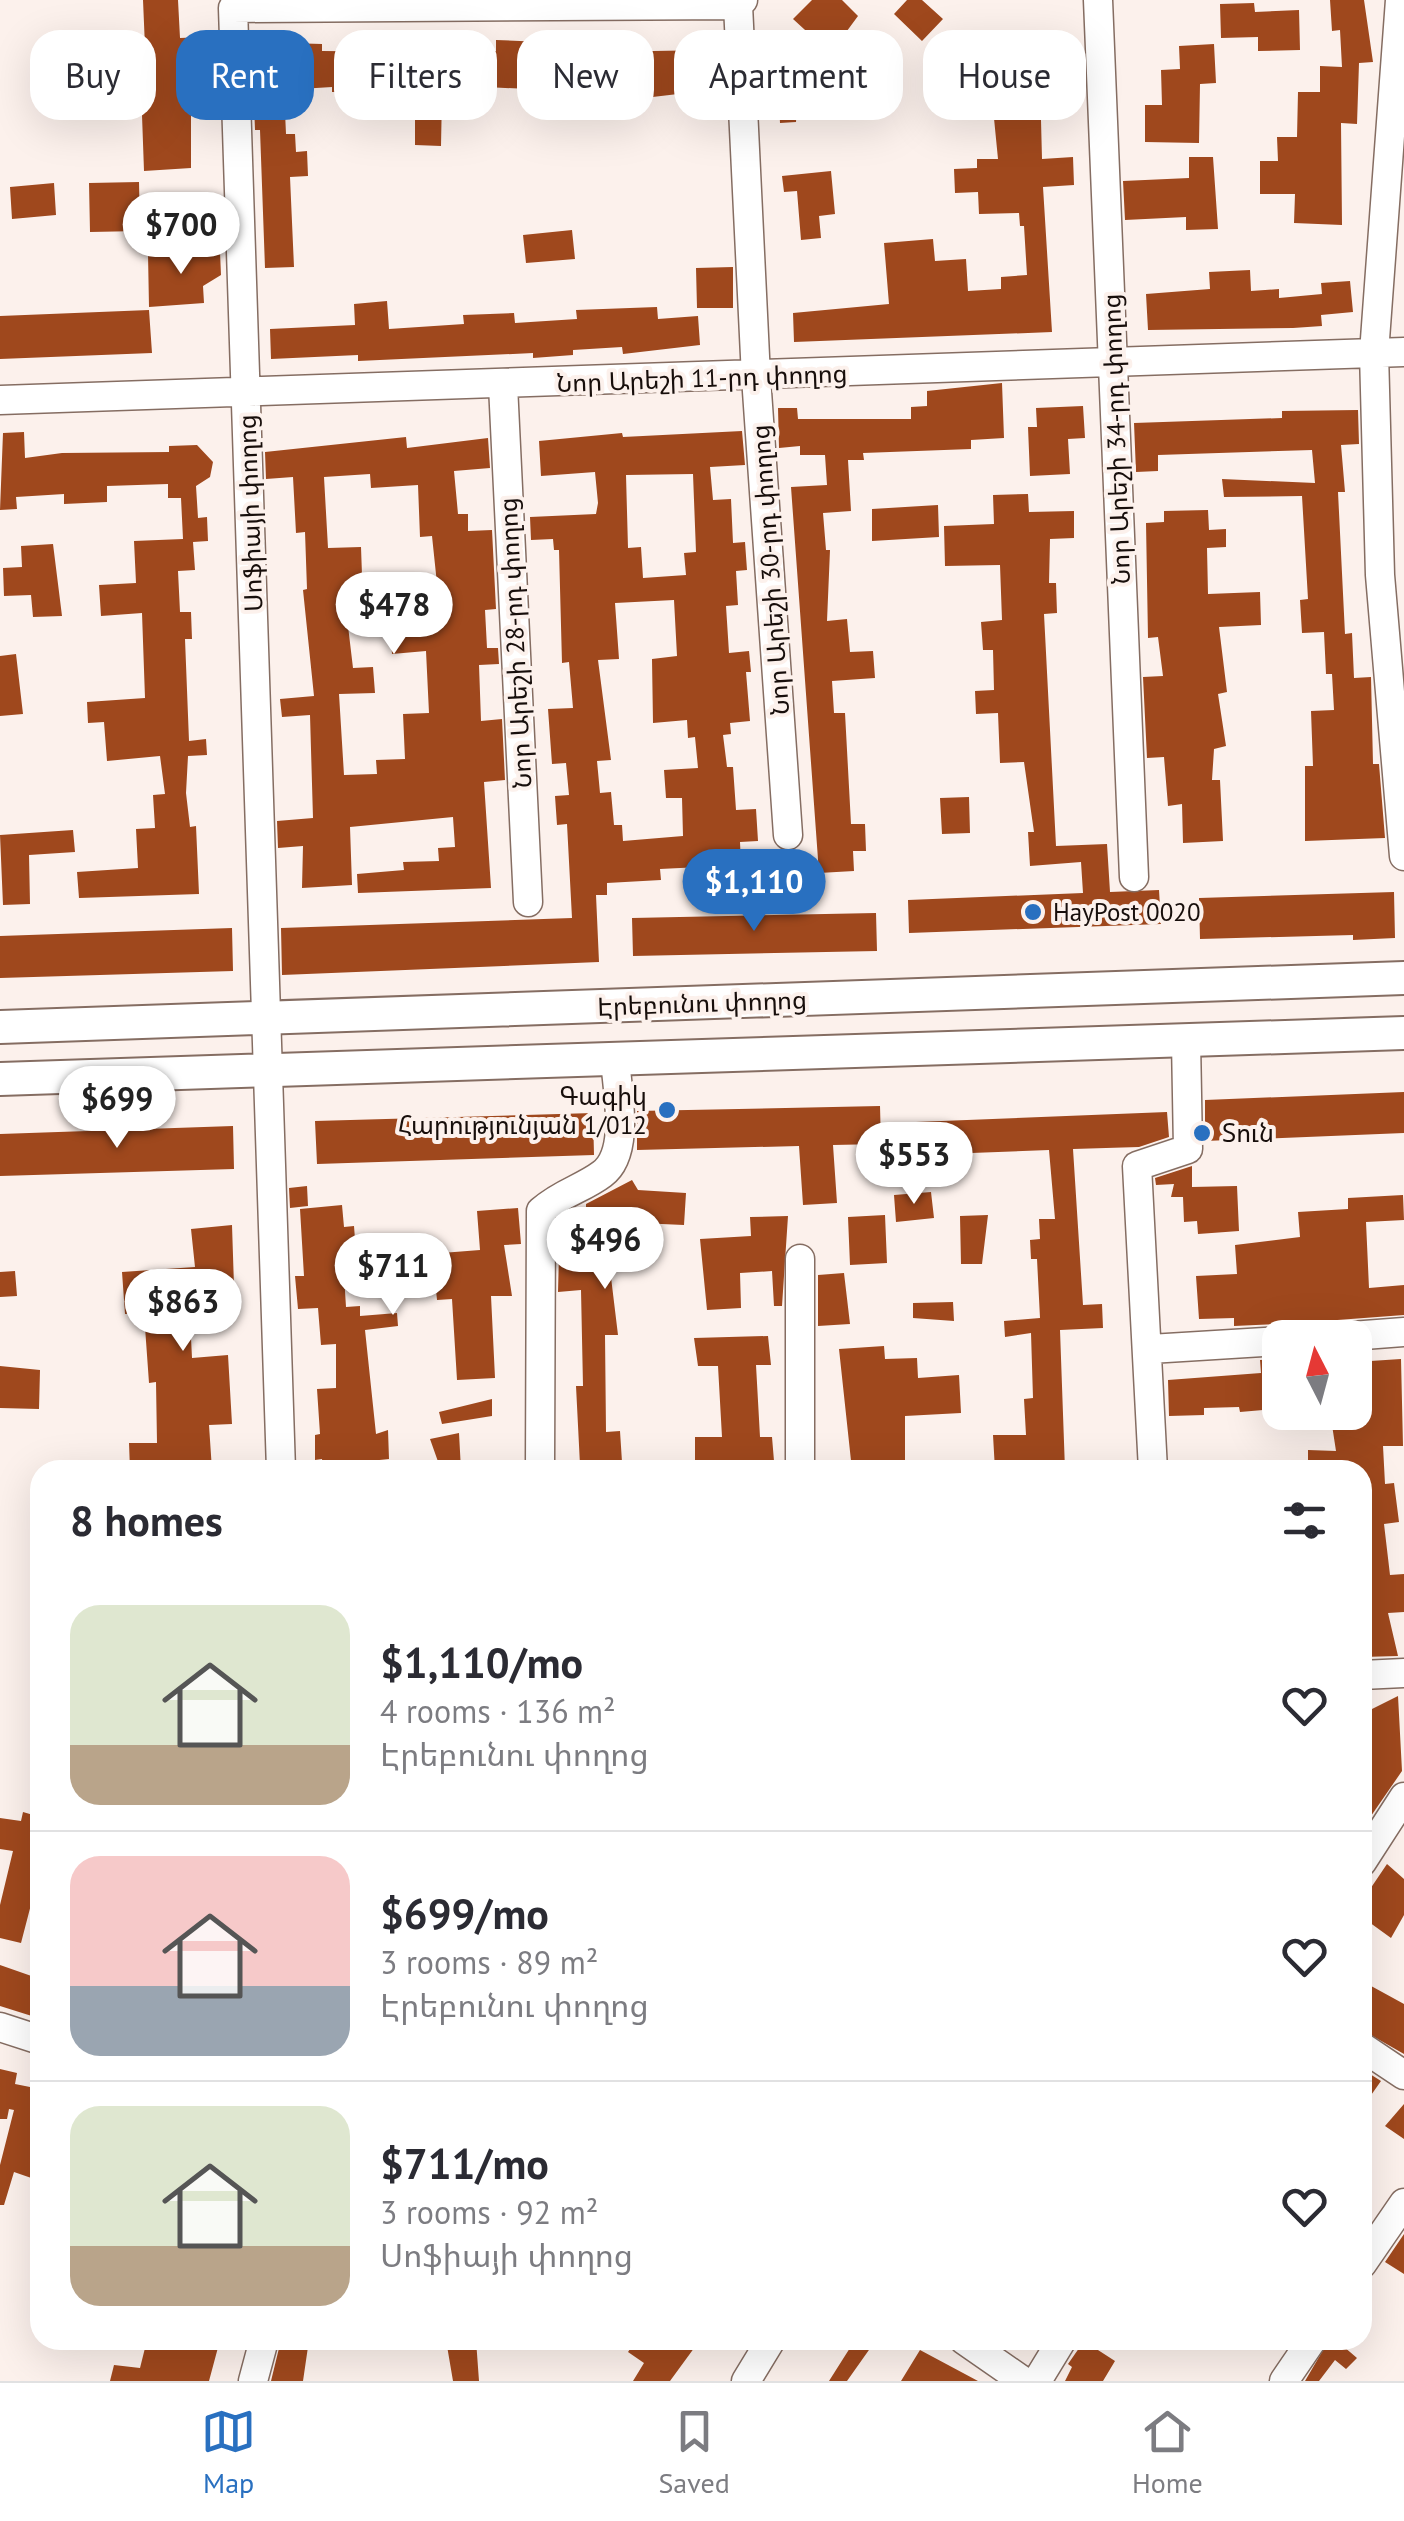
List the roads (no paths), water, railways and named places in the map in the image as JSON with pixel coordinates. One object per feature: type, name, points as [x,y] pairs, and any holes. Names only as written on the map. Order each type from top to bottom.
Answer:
[{"type":"main road","name":"Էրեբունու փողոց","points":[[0,1027],[1404,978]]},
{"type":"main road","points":[[0,1079],[1404,1034]]},
{"type":"street","name":"Նոր Արեշի 34-րդ փողոց","points":[[1098,0],[1134,877]]},
{"type":"street","points":[[1400,0],[1374,353],[1380,575],[1404,856]]},
{"type":"street","points":[[229,4],[740,2]]},
{"type":"street","name":"Նոր Արեշի 30-րդ փողոց","points":[[740,2],[756,377],[788,835]]},
{"type":"street","name":"Սոֆիայի փողոց","points":[[229,4],[270,1070]]},
{"type":"street","name":"Նոր Արեշի 11-րդ փողոց","points":[[0,400],[1404,352]]},
{"type":"street","name":"Նոր Արեշի 28-րդ փողոց","points":[[503,385],[528,902]]},
{"type":"street","points":[[1153,1460],[1150,1349],[1137,1166],[1188,1150],[1186,1041]]},
{"type":"street","points":[[540,1460],[541,1211],[564,1191],[600,1176],[612,1164],[618,1146],[615,1059]]},
{"type":"street","points":[[270,1070],[281,1460]]},
{"type":"street","points":[[800,1259],[800,1460]]},
{"type":"street","points":[[1372,1334],[1404,1332]]},
{"type":"street","points":[[1150,1349],[1262,1341]]},
{"type":"street","points":[[1372,1675],[1404,1673]]},
{"type":"street","points":[[1372,1847],[1404,1797]]},
{"type":"street","points":[[0,2028],[30,2037]]},
{"type":"street","points":[[1372,2054],[1404,2075]]},
{"type":"street","points":[[1372,2249],[1404,2202]]},
{"type":"street","points":[[253,2381],[261,2350]]},
{"type":"street","points":[[746,2381],[766,2350]]},
{"type":"street","points":[[978,2350],[1023,2381]]},
{"type":"street","points":[[1036,2381],[1056,2350]]},
{"type":"street","points":[[1284,2381],[1305,2350]]},
{"type":"place","name":"HayPost 0020","points":[[1033,912]]},
{"type":"place","name":"Գագիկ Հարությունյան 1/012","points":[[667,1110]]},
{"type":"place","name":"Տուն","points":[[1202,1133]]}]
